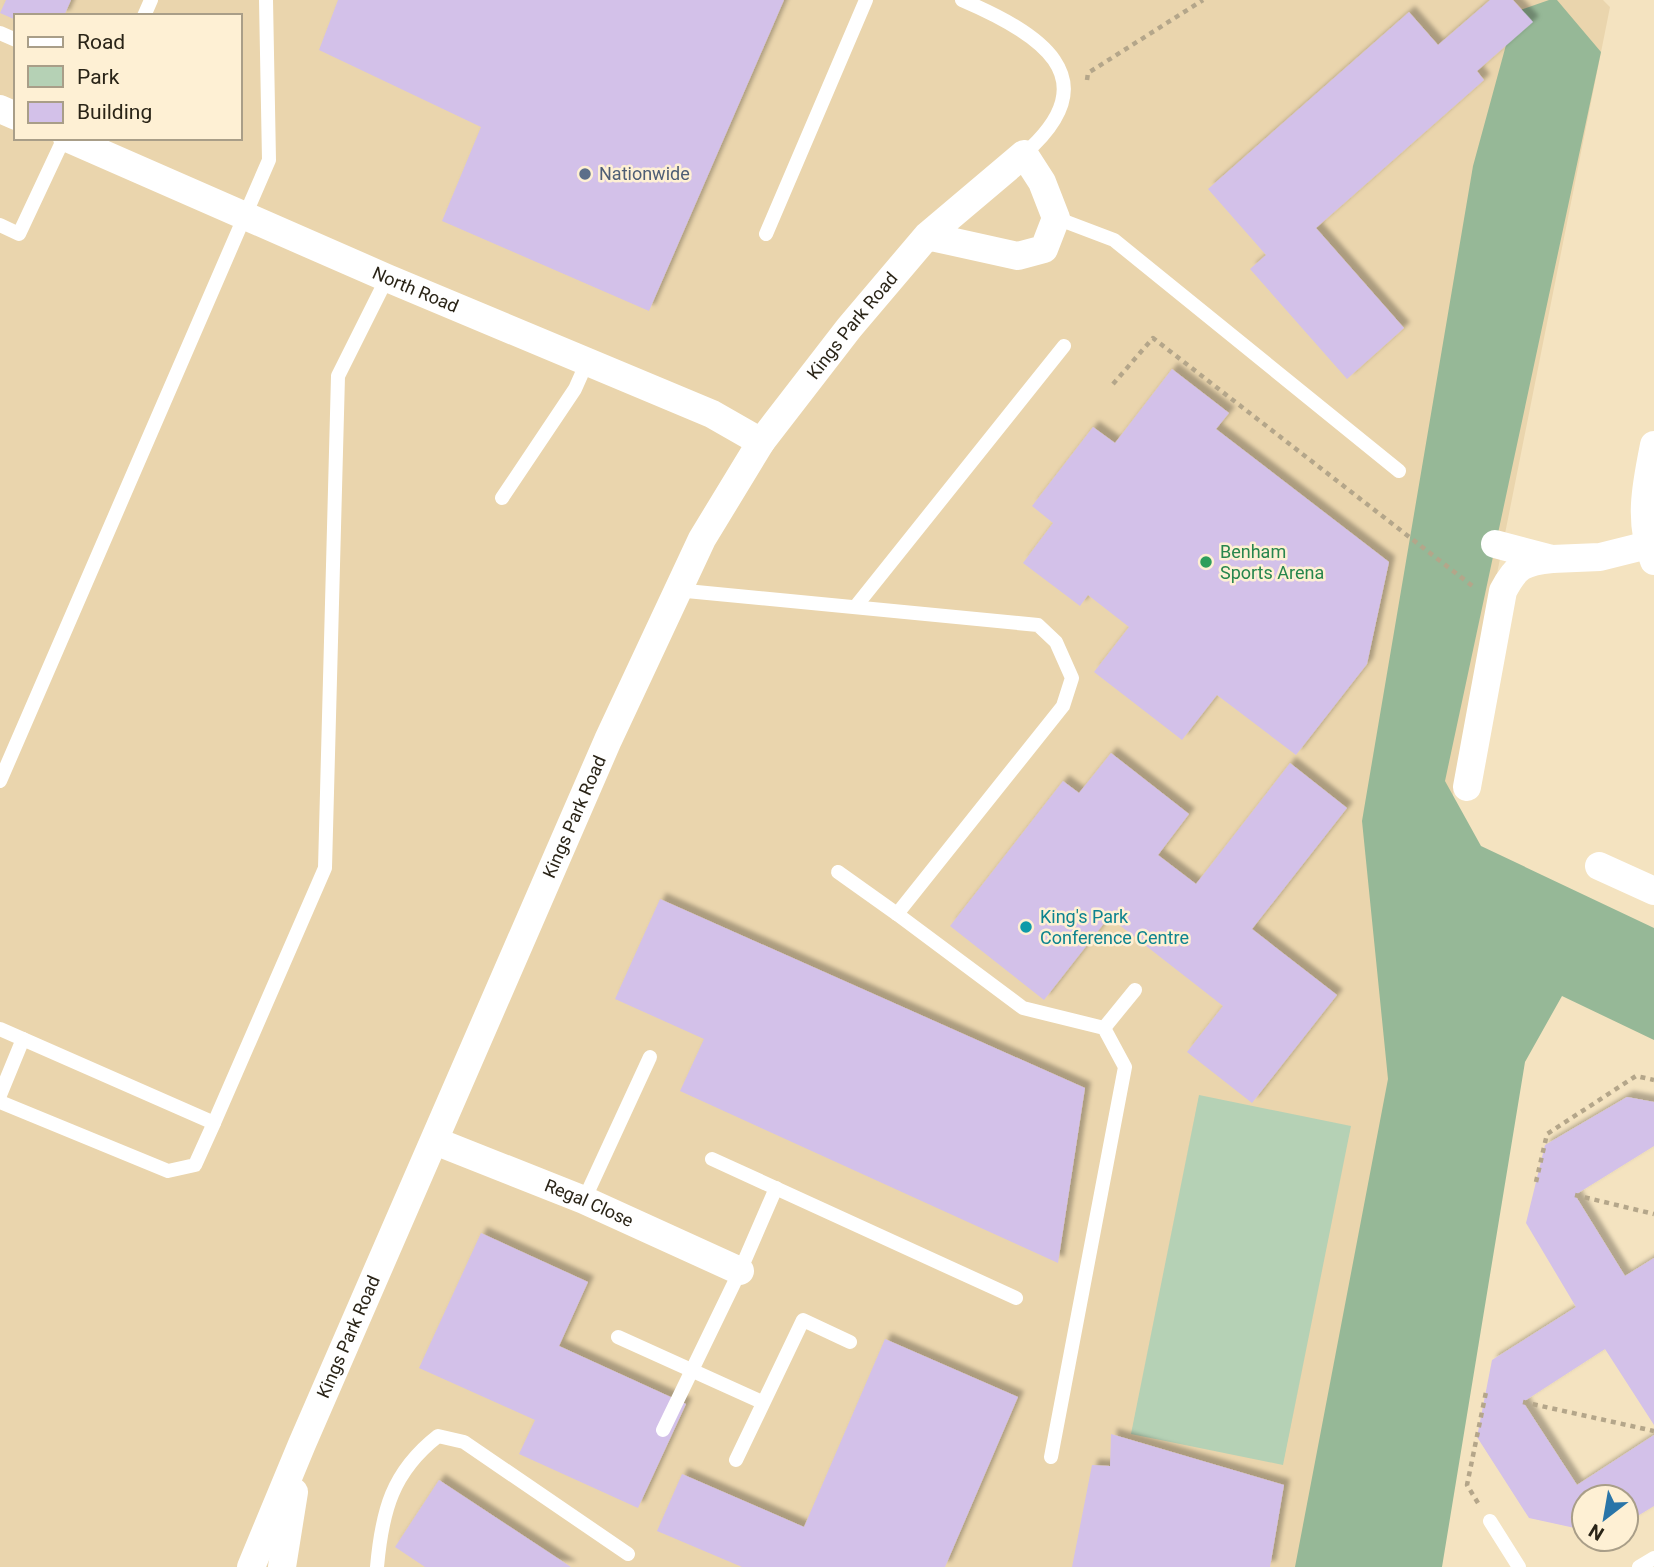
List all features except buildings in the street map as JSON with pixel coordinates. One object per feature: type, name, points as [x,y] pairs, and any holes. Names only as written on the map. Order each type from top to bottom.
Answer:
[{"type":"street","name":"North Road","points":[[71,140],[387,278],[712,414],[761,442]]},
{"type":"street","points":[[927,236],[1018,256],[1044,249],[1056,218],[1042,182],[1024,154]]},
{"type":"street","name":"Kings Park Road","points":[[251,1567],[302,1444],[676,590],[714,517],[761,442],[849,328],[927,236],[1024,154]]},
{"type":"street","points":[[1467,787],[1503,592],[1514,570],[1533,561],[1651,553],[1644,499],[1654,445]]},
{"type":"street","points":[[1496,544],[1552,559]]},
{"type":"street","points":[[1599,866],[1654,891]]},
{"type":"street","name":"Regal Close","points":[[435,1141],[584,1200],[740,1271]]},
{"type":"street","name":"Kings Park Road","points":[[282,1567],[302,1444]]},
{"type":"lane","points":[[0,781],[269,160],[266,0]]},
{"type":"lane","points":[[766,234],[866,0]]},
{"type":"lane","points":[[962,0],[997,15],[1042,45],[1057,62],[1063,80],[1059,114],[1047,134],[1024,154]]},
{"type":"lane","points":[[997,15],[1003,0]]},
{"type":"lane","points":[[0,225],[19,234],[65,140]]},
{"type":"lane","points":[[1056,218],[1114,240],[1399,471]]},
{"type":"lane","points":[[0,1102],[168,1171],[195,1165],[325,868],[338,376],[387,278]]},
{"type":"lane","points":[[856,606],[1064,346]]},
{"type":"lane","points":[[502,498],[575,389],[587,362]]},
{"type":"lane","points":[[676,590],[1038,625],[1056,642],[1072,678],[1062,706],[897,914]]},
{"type":"lane","points":[[838,872],[1023,1009],[1104,1028],[1125,1067],[1051,1457]]},
{"type":"lane","points":[[1104,1028],[1135,990]]},
{"type":"lane","points":[[0,1029],[214,1123]]},
{"type":"lane","points":[[0,1095],[23,1039]]},
{"type":"lane","points":[[584,1200],[650,1057]]},
{"type":"lane","points":[[712,1159],[1016,1298]]},
{"type":"lane","points":[[663,1430],[740,1271],[776,1188]]},
{"type":"lane","points":[[736,1460],[803,1320],[850,1342]]},
{"type":"lane","points":[[618,1336],[762,1402]]},
{"type":"lane","points":[[377,1567],[389,1497],[415,1454],[438,1437],[464,1442],[628,1554]]},
{"type":"lane","points":[[1490,1521],[1519,1567]]},
{"type":"lane","points":[[1639,1567],[1654,1558]]},
{"type":"path","points":[[1087,86],[1088,73],[1203,0]]},
{"type":"path","points":[[1113,384],[1153,338],[1501,608]]},
{"type":"path","points":[[1536,1182],[1547,1134],[1636,1076],[1654,1080]]},
{"type":"path","points":[[1575,1195],[1654,1214]]},
{"type":"path","points":[[1486,1392],[1467,1485],[1490,1521]]},
{"type":"path","points":[[1523,1402],[1654,1431]]},
{"type":"shaded area","points":[[0,0],[1603,0],[1610,7],[1299,1567],[0,1567]]},
{"type":"green space","points":[[1549,0],[1557,0],[1601,52],[1445,781],[1481,846],[1654,928],[1654,1040],[1562,996],[1525,1062],[1442,1567],[1295,1567],[1388,1079],[1362,821],[1473,166],[1515,12]]},
{"type":"green space","points":[[1199,1095],[1351,1126],[1283,1465],[1131,1434]]},
{"type":"place","name":"Nationwide","points":[[585,174]]},
{"type":"place","name":"Benham Sports Arena","points":[[1206,562]]},
{"type":"place","name":"King's Park Conference Centre","points":[[1026,927]]}]
